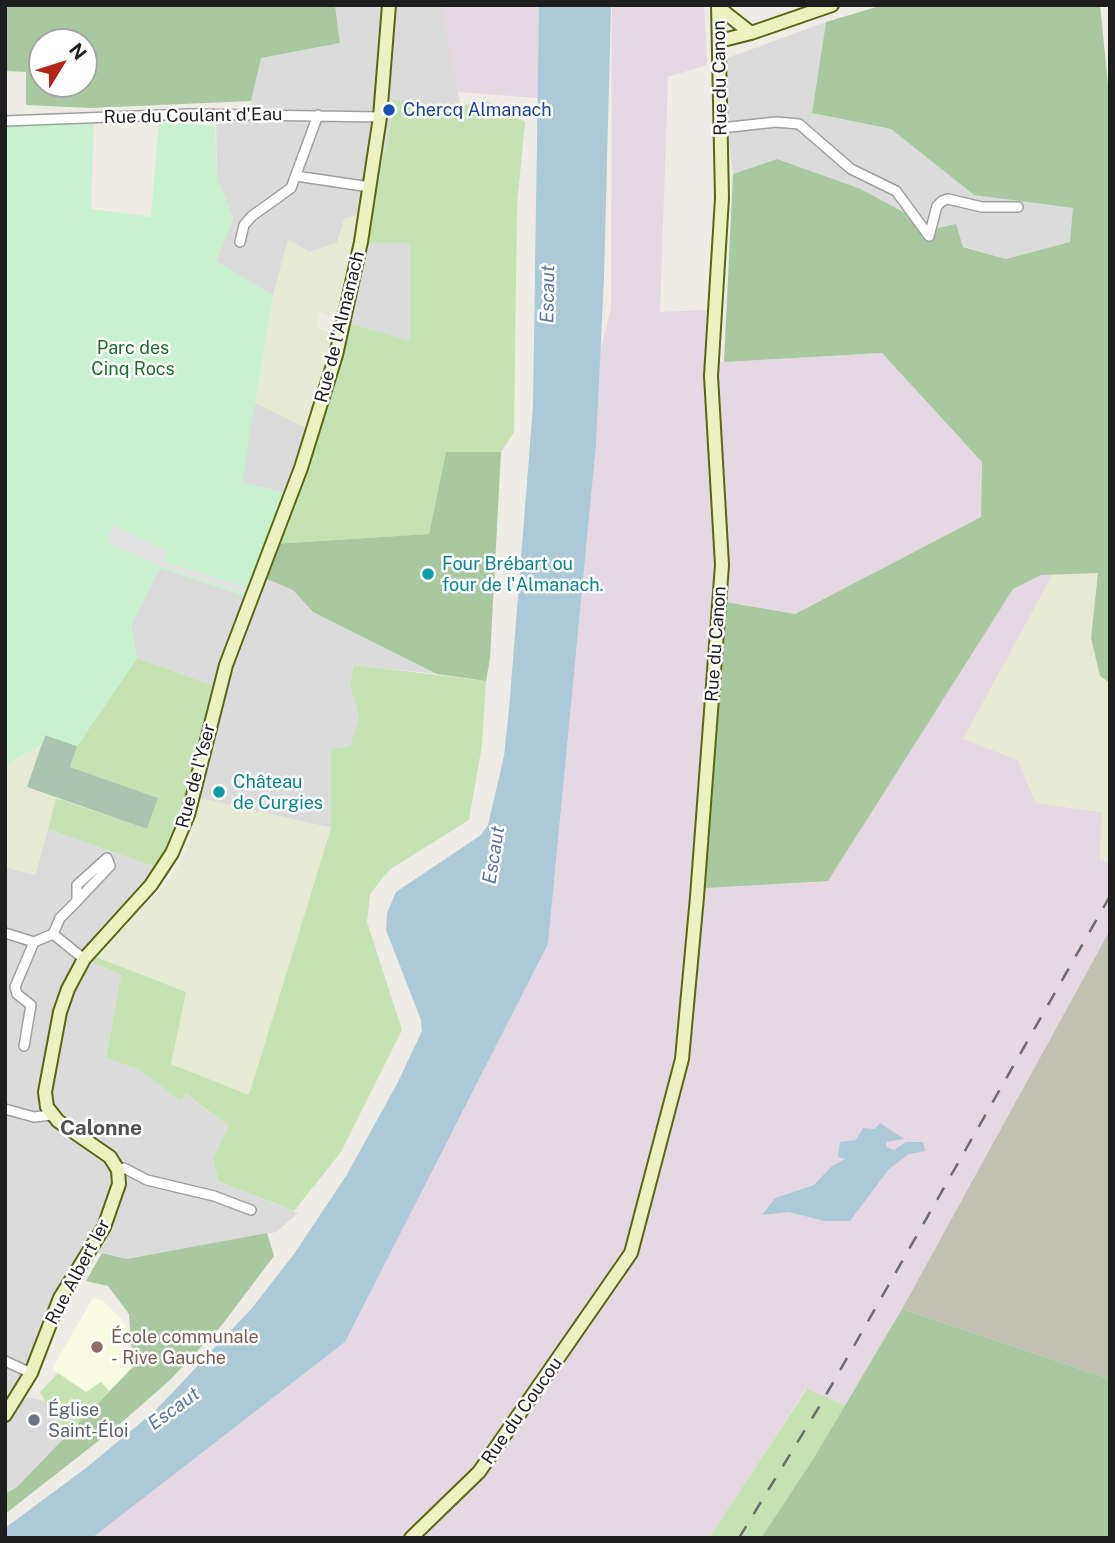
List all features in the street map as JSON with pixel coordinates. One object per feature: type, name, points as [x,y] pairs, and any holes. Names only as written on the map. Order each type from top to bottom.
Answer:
[{"type":"main road","name":"Rue de l'Almanach","points":[[277,532],[301,468],[336,355],[361,242],[380,117],[389,5]]},
{"type":"main road","points":[[719,41],[832,5]]},
{"type":"main road","points":[[718,6],[751,33]]},
{"type":"main road","name":"Rue du Canon","points":[[620,1272],[631,1253],[682,1059],[698,893],[722,565],[711,376],[722,198],[718,6]]},
{"type":"main road","name":"Rue de l'Yser","points":[[51,1115],[45,1092],[60,1012],[84,959],[151,885],[180,836],[195,790],[226,666],[277,532]]},
{"type":"main road","points":[[51,1115],[104,1152],[118,1170]]},
{"type":"main road","name":"Rue Albert Ier","points":[[5,1415],[31,1373],[60,1298],[104,1227],[117,1191],[118,1170]]},
{"type":"main road","name":"Rue du Coucou","points":[[411,1538],[479,1472],[620,1272]]},
{"type":"street","name":"Rue du Coulant d'Eau","points":[[5,121],[189,114],[380,117]]},
{"type":"street","points":[[240,243],[244,225],[252,216],[291,188],[318,115]]},
{"type":"street","points":[[720,128],[776,122],[799,124],[852,169],[896,191],[929,236],[937,206],[948,199],[982,207],[1018,207]]},
{"type":"street","points":[[296,176],[370,187]]},
{"type":"street","points":[[5,933],[34,942],[53,934],[60,919],[77,901],[110,866],[107,858],[77,885],[77,901]]},
{"type":"street","points":[[53,934],[84,959]]},
{"type":"street","points":[[24,1046],[31,1005],[17,994],[15,987],[34,942]]},
{"type":"street","points":[[5,1109],[34,1117],[51,1115]]},
{"type":"street","points":[[118,1170],[133,1172],[146,1180],[215,1196],[251,1210]]},
{"type":"street","points":[[5,1361],[31,1373]]},
{"type":"shaded area","points":[[335,5],[444,5],[460,105],[393,111],[367,243],[410,242],[410,342],[340,320],[357,216],[345,219],[338,243],[309,252],[288,240],[273,296],[216,261],[233,219],[217,176],[216,118],[248,117],[260,58],[340,43]]},
{"type":"shaded area","points":[[441,5],[539,5],[538,98],[458,92]]},
{"type":"shaded area","points":[[612,5],[704,5],[707,65],[668,77],[660,312],[708,310],[707,361],[882,353],[982,462],[981,517],[795,614],[828,881],[1012,589],[1041,575],[1053,574],[964,739],[1018,760],[1036,803],[1102,812],[1100,860],[1110,863],[1110,930],[902,1309],[845,1405],[806,1389],[710,1538],[92,1538],[345,1342],[548,944],[596,445],[600,353],[611,308]]},
{"type":"shaded area","points":[[826,22],[812,113],[891,129],[974,195],[1074,208],[1071,242],[1006,259],[929,236],[916,219],[861,189],[777,159],[733,174],[719,61]]},
{"type":"shaded area","points":[[358,215],[340,320],[319,312],[317,328],[335,335],[307,428],[254,402],[273,296],[288,239],[309,252],[337,243],[344,219]]},
{"type":"shaded area","points":[[254,402],[307,428],[287,493],[242,483]]},
{"type":"shaded area","points":[[113,525],[167,551],[163,561],[249,588],[247,594],[160,566],[106,542]]},
{"type":"shaded area","points":[[160,568],[251,598],[264,578],[293,590],[313,612],[437,674],[354,665],[350,685],[359,719],[350,747],[331,749],[331,828],[199,798],[187,791],[212,685],[137,658],[131,625]]},
{"type":"shaded area","points":[[1099,572],[1091,638],[1100,676],[1110,683],[1110,863],[1100,860],[1102,812],[1036,803],[1018,760],[963,739],[1053,574]]},
{"type":"shaded area","points":[[45,735],[77,746],[70,767],[158,798],[147,829],[27,787]]},
{"type":"shaded area","points":[[42,745],[27,787],[56,798],[35,875],[5,867],[5,765]]},
{"type":"shaded area","points":[[199,798],[331,828],[249,1095],[171,1064],[185,992],[96,957],[164,886],[186,853]]},
{"type":"shaded area","points":[[48,829],[158,868],[83,949],[92,962],[121,975],[106,1058],[138,1069],[182,1101],[185,1094],[229,1126],[213,1158],[218,1181],[298,1213],[276,1232],[127,1259],[102,1253],[88,1254],[19,1396],[51,1402],[63,1442],[17,1487],[5,1494],[5,1404],[8,1399],[5,1398],[5,867],[35,875]]},
{"type":"shaded area","points":[[1110,930],[1110,1379],[902,1309]]},
{"type":"shaded area","name":"École communale - Rive Gauche","points":[[93,1298],[102,1300],[124,1322],[130,1336],[125,1341],[133,1353],[129,1359],[133,1367],[109,1391],[101,1382],[86,1392],[52,1369]]},
{"type":"green space","points":[[5,5],[335,5],[340,43],[261,58],[251,101],[91,108],[26,105],[26,72],[5,71]]},
{"type":"green space","points":[[883,5],[1100,5],[1110,105],[1110,683],[1100,676],[1091,638],[1098,573],[1041,575],[1013,589],[828,881],[705,888],[725,602],[795,614],[981,517],[982,462],[882,353],[724,362],[733,174],[777,159],[861,189],[916,219],[928,236],[938,228],[956,224],[963,247],[1006,259],[1070,242],[1073,208],[974,195],[891,129],[812,113],[826,22]]},
{"type":"green space","points":[[391,99],[451,109],[484,100],[525,122],[517,205],[514,432],[501,452],[446,452],[429,534],[273,544],[348,323],[410,341],[410,243],[366,243],[393,111]]},
{"type":"green space","name":"Parc des Cinq Rocs","points":[[159,121],[215,126],[217,176],[233,219],[216,261],[273,296],[242,483],[287,493],[252,598],[160,568],[131,625],[137,658],[77,746],[45,735],[42,745],[5,765],[5,124],[94,123],[91,209],[151,217]]},
{"type":"green space","points":[[446,452],[501,452],[490,658],[486,681],[437,674],[313,612],[293,590],[264,578],[273,544],[429,534]]},
{"type":"green space","points":[[137,658],[212,685],[187,791],[158,868],[48,829],[56,798],[147,829],[158,798],[70,767],[77,746]]},
{"type":"green space","points":[[354,665],[486,681],[482,745],[469,820],[389,870],[370,894],[367,922],[402,1030],[341,1152],[294,1211],[218,1181],[213,1158],[229,1126],[186,1094],[181,1101],[138,1069],[106,1058],[121,975],[92,962],[96,957],[186,992],[171,1064],[249,1095],[331,828],[331,749],[350,746],[359,719],[350,685]]},
{"type":"green space","points":[[267,1233],[274,1256],[221,1326],[169,1381],[115,1428],[5,1514],[5,1494],[17,1487],[133,1367],[129,1314],[108,1286],[86,1281],[102,1253],[127,1259]]},
{"type":"green space","points":[[902,1309],[1110,1379],[1110,1538],[761,1538],[815,1456]]},
{"type":"green space","points":[[58,1373],[86,1392],[101,1382],[109,1391],[63,1442],[52,1402],[45,1401],[40,1392]]},
{"type":"green space","points":[[807,1389],[845,1405],[815,1456],[761,1538],[709,1538]]},
{"type":"water","name":"Escaut","points":[[539,5],[611,5],[604,277],[596,445],[548,944],[345,1342],[92,1538],[5,1538],[5,1528],[86,1468],[156,1410],[252,1308],[294,1254],[346,1176],[397,1084],[422,1031],[421,1020],[386,930],[387,913],[396,892],[481,835],[488,825],[504,756],[533,406]]},
{"type":"water","points":[[880,1123],[904,1139],[886,1142],[886,1147],[894,1150],[906,1142],[923,1142],[925,1151],[909,1154],[889,1169],[850,1221],[825,1221],[789,1212],[762,1215],[775,1198],[814,1185],[832,1166],[845,1159],[838,1157],[840,1142],[856,1140],[863,1128],[875,1129]]},
{"type":"railway","points":[[739,1538],[822,1402],[1110,896]]},
{"type":"place","name":"Chercq Almanach","points":[[389,110]]},
{"type":"place","name":"Four Brébart ou four de l'Almanach.","points":[[428,574]]},
{"type":"place","name":"Château de Curgies","points":[[219,792]]},
{"type":"place","name":"École communale - Rive Gauche","points":[[97,1347]]},
{"type":"place","name":"Église Saint-Éloi","points":[[34,1420]]},
{"type":"district","name":"Calonne","points":[[101,1129]]}]
